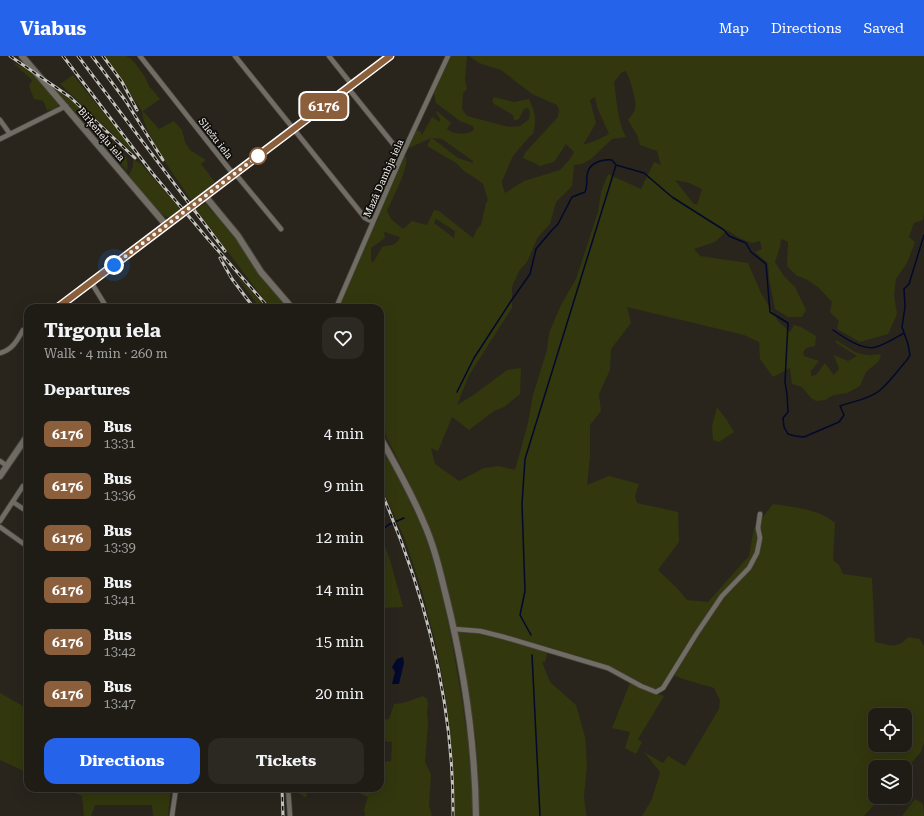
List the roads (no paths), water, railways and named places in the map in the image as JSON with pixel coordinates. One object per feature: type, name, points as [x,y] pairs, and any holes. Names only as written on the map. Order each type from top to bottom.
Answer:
[{"type":"main road","name":"Birķeneļu iela","points":[[22,56],[166,225]]},
{"type":"main road","points":[[62,304],[390,56]]},
{"type":"main road","points":[[206,196],[238,236],[261,272],[289,304]]},
{"type":"main road","points":[[0,476],[24,441]]},
{"type":"main road","points":[[384,444],[424,521],[439,566],[454,629],[472,736],[476,816]]},
{"type":"street","name":"Sliežu iela","points":[[140,56],[230,170],[281,229]]},
{"type":"street","points":[[235,56],[365,218],[373,222]]},
{"type":"street","points":[[329,56],[402,155]]},
{"type":"street","name":"Mazā Dambja iela","points":[[338,304],[402,155],[448,56]]},
{"type":"street","points":[[0,139],[66,106]]},
{"type":"street","points":[[0,120],[10,134]]},
{"type":"street","points":[[91,282],[105,304]]},
{"type":"street","points":[[0,353],[8,351],[17,341],[24,330]]},
{"type":"street","points":[[0,461],[7,466]]},
{"type":"street","points":[[0,521],[24,486]]},
{"type":"street","points":[[13,502],[24,509]]},
{"type":"street","points":[[454,629],[480,631],[504,637],[608,668],[641,686],[656,692],[663,688],[722,596],[749,568],[757,553],[760,538],[758,528],[760,514]]},
{"type":"street","points":[[0,527],[24,544]]},
{"type":"street","points":[[172,816],[175,792]]},
{"type":"street","points":[[288,792],[290,816]]},
{"type":"water","points":[[403,657],[404,663],[399,684],[392,684],[395,672],[392,667],[397,659]]},
{"type":"waterway","points":[[457,392],[474,358],[530,274],[536,249],[558,224],[572,197],[585,192],[588,172],[592,165],[604,160],[612,160],[616,165]]},
{"type":"waterway","points":[[531,635],[520,615],[525,591],[522,504],[525,459],[616,165],[644,173],[672,197],[724,230],[729,236],[746,243],[751,252],[766,264],[770,312],[788,323],[785,382],[788,412],[783,418],[784,427],[788,434],[795,436],[804,437],[839,422],[844,415],[840,406],[875,394],[907,360],[910,355],[902,327],[905,307],[904,289],[909,284],[924,235]]},
{"type":"waterway","points":[[833,330],[853,343],[871,348],[883,344],[904,333]]},
{"type":"waterway","points":[[384,528],[404,518]]},
{"type":"waterway","points":[[532,655],[540,816]]},
{"type":"railway","points":[[10,56],[70,97],[135,158]]},
{"type":"railway","points":[[63,56],[153,174],[265,304]]},
{"type":"railway","points":[[78,56],[225,251]]},
{"type":"railway","points":[[92,56],[125,100],[163,160]]},
{"type":"railway","points":[[103,56],[122,82],[137,110]]},
{"type":"railway","points":[[220,258],[232,279],[251,304]]},
{"type":"railway","points":[[384,499],[411,568],[434,649],[448,732],[452,774],[453,816]]},
{"type":"railway","points":[[282,792],[283,816]]}]
